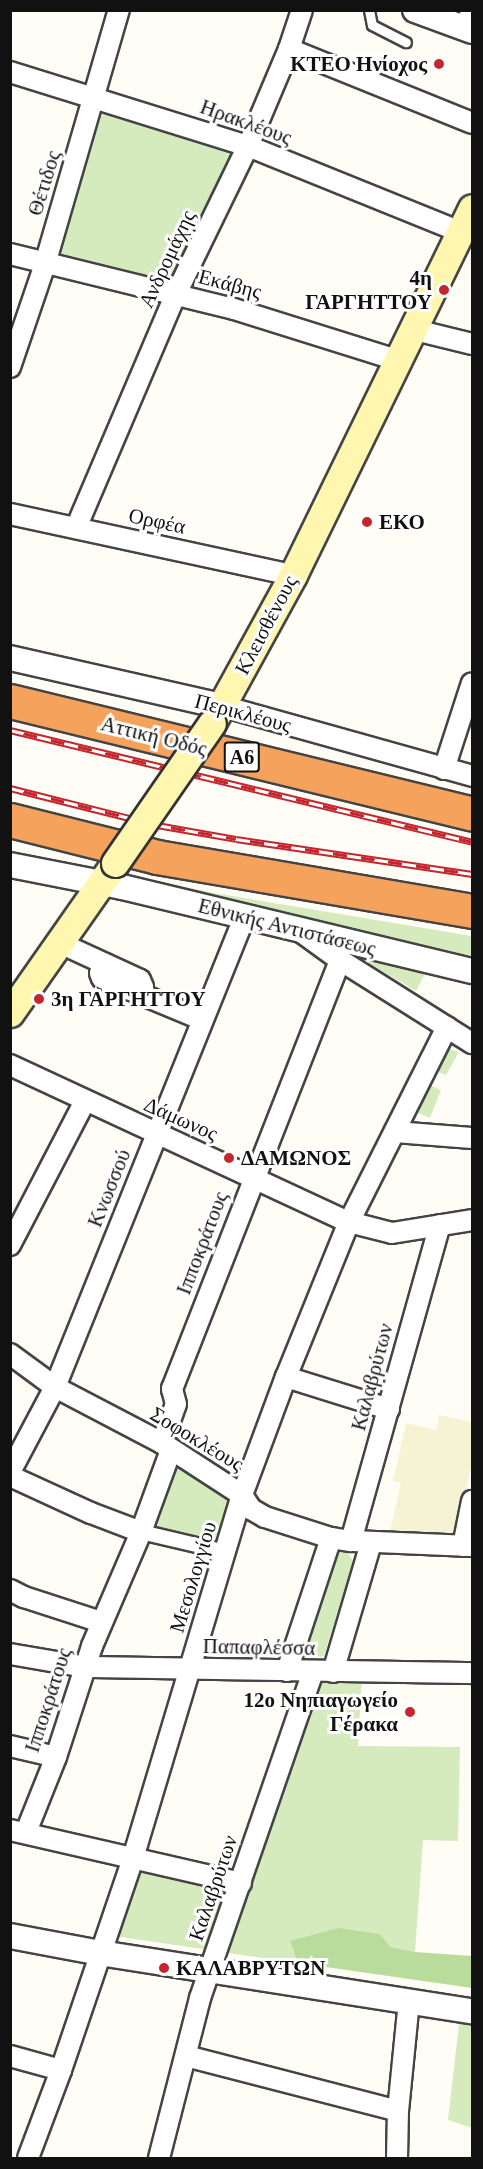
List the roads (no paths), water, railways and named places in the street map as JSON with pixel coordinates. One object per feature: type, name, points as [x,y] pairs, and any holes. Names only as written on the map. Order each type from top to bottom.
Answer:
[{"type":"highway","name":"Αττική Οδός","points":[[10,701],[472,814]]},
{"type":"highway","points":[[10,820],[157,857],[472,911]]},
{"type":"main road","name":"Κλεισθένους","points":[[10,1013],[60,944],[217,714],[293,575],[400,361],[467,220]]},
{"type":"street","name":"Θέτιδος","points":[[10,367],[45,264],[119,10]]},
{"type":"street","name":"Ανδρομάχης","points":[[76,528],[176,294],[248,146],[289,49],[302,10]]},
{"type":"street","points":[[415,10],[470,23]]},
{"type":"street","points":[[289,49],[472,123]]},
{"type":"street","name":"Ηρακλέους","points":[[10,72],[248,146],[467,220]]},
{"type":"street","name":"Εκάβης","points":[[10,254],[234,309],[400,361]]},
{"type":"street","points":[[415,330],[472,344]]},
{"type":"street","name":"Ορφέα","points":[[10,514],[293,575]]},
{"type":"street","name":"Περικλέους","points":[[10,658],[217,714],[472,776]]},
{"type":"street","points":[[444,769],[472,682]]},
{"type":"street","name":"Εθνικής Αντιστάσεως","points":[[10,865],[108,874],[244,918],[472,971]]},
{"type":"street","name":"Κνωσσού","points":[[10,1474],[56,1386],[244,918]]},
{"type":"street","points":[[299,931],[340,960],[447,1027],[472,1040]]},
{"type":"street","points":[[60,944],[105,964],[100,974],[102,978],[203,1020]]},
{"type":"street","name":"Ιπποκράτους","points":[[18,1831],[56,1757],[101,1622],[141,1532],[167,1446],[176,1404],[172,1389],[340,960]]},
{"type":"street","name":"Μεσολογγίου","points":[[28,2158],[62,2070],[133,1858],[242,1495],[286,1377],[349,1222],[447,1027]]},
{"type":"street","name":"Δάμωνος","points":[[10,1065],[349,1222],[392,1233],[472,1220]]},
{"type":"street","points":[[10,1245],[85,1101]]},
{"type":"street","points":[[395,1132],[472,1138]]},
{"type":"street","name":"Καλαβρύτων","points":[[287,1671],[341,1540],[389,1409],[440,1225]]},
{"type":"street","name":"Σοφοκλέους","points":[[10,1354],[56,1386],[167,1446],[242,1495],[255,1513],[341,1540],[468,1546]]},
{"type":"street","points":[[286,1377],[389,1409]]},
{"type":"street","points":[[10,1474],[91,1513],[141,1532],[226,1552]]},
{"type":"street","points":[[468,1546],[472,1500]]},
{"type":"street","points":[[333,1672],[371,1543]]},
{"type":"street","points":[[10,1590],[36,1602],[101,1622]]},
{"type":"street","name":"Παπαφλέσσα","points":[[10,1654],[85,1668],[472,1672]]},
{"type":"street","name":"Καλαβρύτων","points":[[159,2158],[200,1998],[313,1672]]},
{"type":"street","points":[[10,1746],[56,1757]]},
{"type":"street","points":[[18,1831],[241,1882]]},
{"type":"street","points":[[10,1936],[100,1953],[472,2011]]},
{"type":"street","points":[[397,2158],[398,2111],[409,2001]]},
{"type":"street","points":[[10,2055],[62,2070]]},
{"type":"street","points":[[186,2056],[398,2111]]},
{"type":"lane","points":[[369,10],[372,25],[406,42]]},
{"type":"railway","points":[[10,730],[472,842]]},
{"type":"railway","points":[[10,788],[157,825],[472,874]]},
{"type":"place","name":"ΚΤΕΟ Hνίοχος","points":[[439,64]]},
{"type":"place","name":"4η ΓΑΡΓΗΤΤΟΥ","points":[[444,290]]},
{"type":"place","name":"ΕΚΟ","points":[[367,522]]},
{"type":"place","name":"3η ΓΑΡΓΗΤΤΟΥ","points":[[39,999]]},
{"type":"place","name":"ΔΑΜΩΝΟΣ","points":[[229,1158]]},
{"type":"place","name":"12ο Νηπιαγωγείο Γέρακα","points":[[410,1712]]},
{"type":"place","name":"ΚΑΛΑΒΡΥΤΩΝ","points":[[164,1968]]}]
